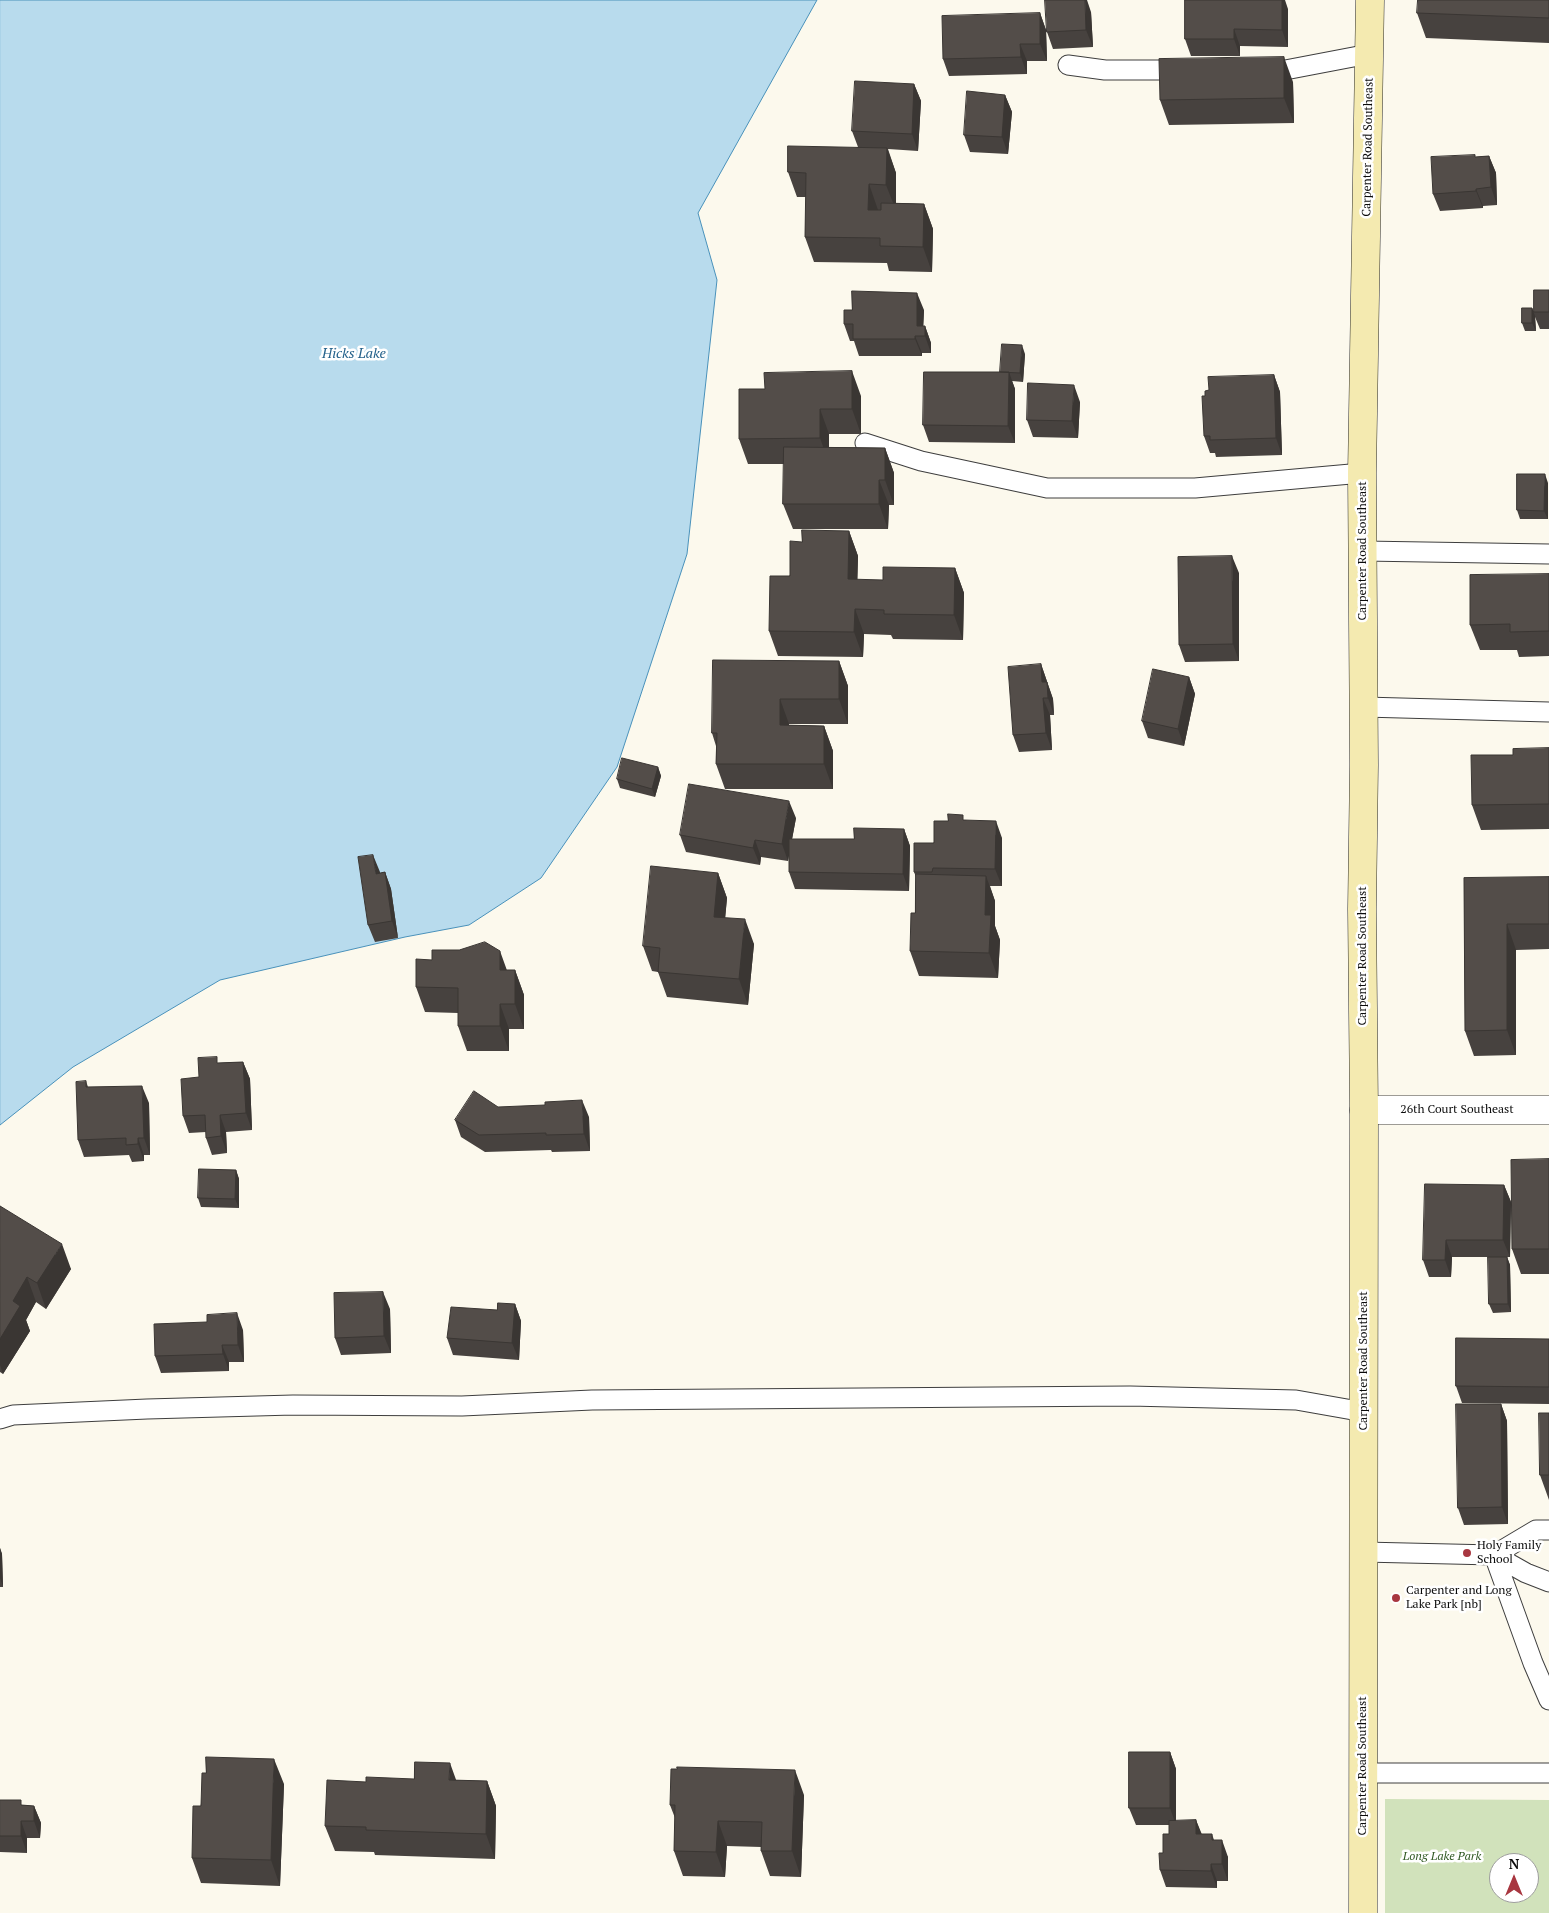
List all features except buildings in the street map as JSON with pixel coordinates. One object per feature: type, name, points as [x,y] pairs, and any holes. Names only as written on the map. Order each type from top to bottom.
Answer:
[{"type":"street","name":"Carpenter Road Southeast","points":[[1363,1913],[1364,1110],[1362,908],[1364,707],[1362,473],[1370,0]]},
{"type":"street","name":"26th Court Southeast","points":[[1364,1110],[1549,1110]]},
{"type":"lane","points":[[1251,71],[1280,71],[1369,54]]},
{"type":"lane","points":[[1068,65],[1105,70],[1202,70]]},
{"type":"lane","points":[[865,443],[921,461],[1047,488],[1195,488],[1362,473]]},
{"type":"lane","points":[[1363,551],[1549,554]]},
{"type":"lane","points":[[1364,707],[1549,712]]},
{"type":"lane","points":[[0,1419],[13,1415],[147,1408],[283,1405],[462,1406],[592,1400],[1130,1396],[1296,1400],[1364,1412]]},
{"type":"lane","points":[[1494,1555],[1536,1530],[1549,1530]]},
{"type":"lane","points":[[1364,1552],[1494,1555],[1526,1573],[1549,1582]]},
{"type":"lane","points":[[1494,1555],[1549,1700]]},
{"type":"lane","points":[[1363,1773],[1549,1773]]},
{"type":"green space","name":"Long Lake Park","points":[[1385,1799],[1549,1800],[1549,1913],[1385,1913]]},
{"type":"water","name":"Hicks Lake","points":[[0,0],[817,0],[698,213],[717,280],[687,554],[617,767],[541,878],[469,925],[405,937],[220,980],[73,1067],[0,1125]]},
{"type":"place","name":"Holy Family School","points":[[1467,1553]]},
{"type":"place","name":"Carpenter and Long Lake Park [nb]","points":[[1396,1598]]}]
